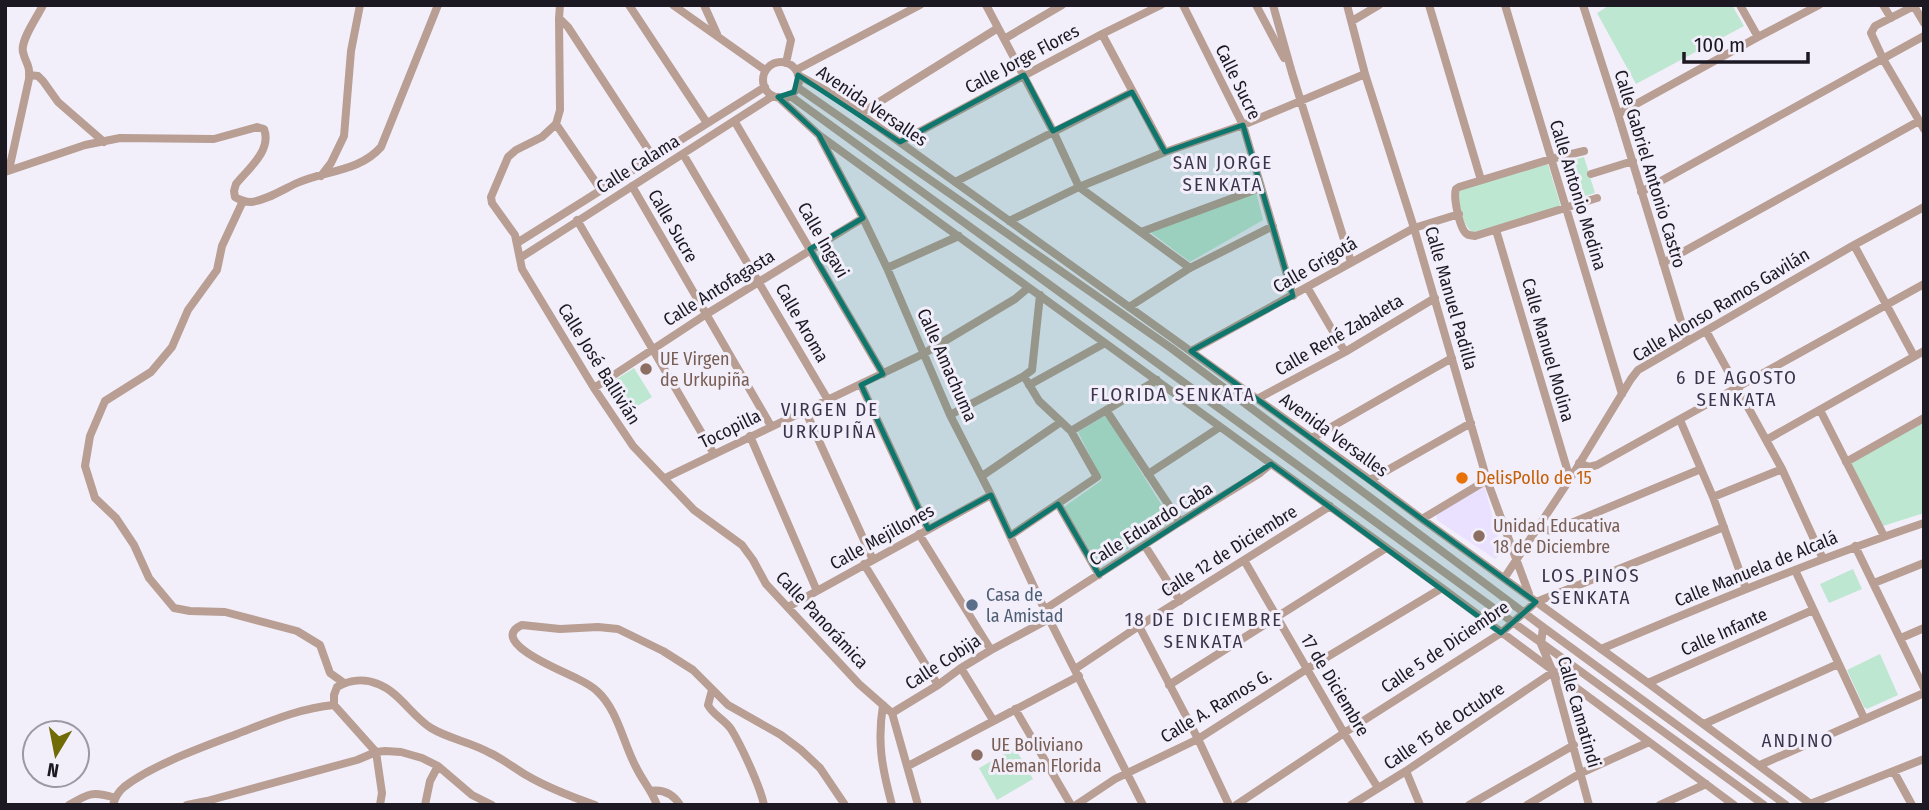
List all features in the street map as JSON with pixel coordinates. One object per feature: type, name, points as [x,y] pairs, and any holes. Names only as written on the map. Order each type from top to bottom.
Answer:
[{"type":"street","points":[[7,171],[29,75],[30,66],[22,50],[24,40],[43,5]]},
{"type":"street","points":[[321,176],[331,163],[344,136],[351,51],[360,5]]},
{"type":"street","points":[[7,171],[85,145],[120,138],[214,139],[257,127],[264,129],[268,138],[265,148],[236,184],[235,197],[243,201],[264,199],[299,182],[353,167],[373,156],[381,147],[438,5]]},
{"type":"street","points":[[561,5],[560,110],[556,124],[601,190]]},
{"type":"street","points":[[629,5],[707,123]]},
{"type":"street","points":[[673,5],[765,70]]},
{"type":"street","points":[[704,5],[718,37]]},
{"type":"street","points":[[776,5],[791,40],[786,63]]},
{"type":"street","points":[[797,73],[920,5]]},
{"type":"street","points":[[986,5],[1053,131],[1079,187],[1189,268]]},
{"type":"street","points":[[1004,39],[1062,5]]},
{"type":"street","name":"Calle Jorge Flores","points":[[900,142],[1161,5]]},
{"type":"street","name":"Calle Sucre","points":[[1182,5],[1243,125],[1293,296]]},
{"type":"street","points":[[1256,5],[1292,74]]},
{"type":"street","points":[[1273,5],[1351,262]]},
{"type":"street","name":"Calle Manuel Padilla","points":[[1347,5],[1365,74],[1414,228],[1487,480],[1533,600]]},
{"type":"street","points":[[1352,21],[1379,5]]},
{"type":"street","points":[[1429,5],[1481,180]]},
{"type":"street","name":"Calle Antonio Medina","points":[[1505,5],[1622,394]]},
{"type":"street","name":"Calle Gabriel Antonio Castro","points":[[1583,5],[1687,341]]},
{"type":"street","points":[[1740,5],[1758,37]]},
{"type":"street","points":[[1618,114],[1819,5]]},
{"type":"street","points":[[1883,5],[1891,18]]},
{"type":"street","points":[[1663,263],[1921,125],[1871,33],[1875,26],[1914,6],[1924,23]]},
{"type":"street","points":[[559,18],[568,27],[653,157]]},
{"type":"street","points":[[860,114],[998,28]]},
{"type":"street","points":[[1102,34],[1165,152]]},
{"type":"street","points":[[1641,192],[1924,36]]},
{"type":"street","points":[[789,95],[797,87],[797,73],[786,63],[775,63],[765,70],[765,87],[819,135],[1442,588],[1734,805]]},
{"type":"street","name":"Avenida Versalles","points":[[797,73],[834,95],[1312,438],[1811,804]]},
{"type":"street","points":[[1009,221],[1079,187],[1165,152],[1243,125],[1365,74]]},
{"type":"street","points":[[29,75],[37,76],[43,81],[58,102],[104,142]]},
{"type":"street","points":[[517,243],[765,87]]},
{"type":"street","name":"Avenida Versalles","points":[[797,87],[1171,348],[1524,613],[1786,805]]},
{"type":"street","points":[[955,182],[1132,92]]},
{"type":"street","points":[[775,96],[789,95],[1764,805]]},
{"type":"street","name":"Calle Calama","points":[[520,258],[775,96]]},
{"type":"street","name":"Calle Ingavi","points":[[735,121],[883,374]]},
{"type":"street","name":"Calle José Ballivián","points":[[556,124],[542,137],[508,157],[491,197],[492,203],[515,235],[522,269],[594,388],[633,446],[647,463],[665,478]]},
{"type":"street","name":"Calle Amachuma","points":[[819,135],[887,268],[950,415],[1143,805]]},
{"type":"street","points":[[1584,150],[1456,188],[1454,197],[1464,232],[1475,236],[1597,198]]},
{"type":"street","name":"Calle Aroma","points":[[683,154],[828,400]]},
{"type":"street","points":[[1591,174],[1633,161]]},
{"type":"street","name":"Calle Sucre","points":[[632,186],[771,426]]},
{"type":"street","points":[[1141,232],[1261,188]]},
{"type":"street","points":[[243,201],[222,246],[217,270],[188,310],[172,347],[151,372],[105,401],[90,436],[85,466],[95,498],[116,518],[134,545],[149,578],[174,608],[225,612],[297,631],[320,645],[330,673],[344,683]]},
{"type":"street","name":"Calle Alonso Ramos Gavilán","points":[[1505,578],[1638,370],[1924,207]]},
{"type":"street","name":"Calle Grigotá","points":[[1191,352],[1414,228],[1459,214]]},
{"type":"street","name":"Calle Antofagasta","points":[[594,388],[705,315],[863,218]]},
{"type":"street","points":[[577,220],[715,454]]},
{"type":"street","points":[[1129,307],[1189,268],[1273,226]]},
{"type":"street","name":"Calle Manuel Molina","points":[[1496,230],[1570,479]]},
{"type":"street","points":[[887,268],[959,236]]},
{"type":"street","points":[[1854,245],[1914,356]]},
{"type":"street","points":[[1579,463],[1589,467],[1597,465],[1924,284]]},
{"type":"street","points":[[1307,287],[1345,352]]},
{"type":"street","name":"Tocopilla","points":[[665,478],[923,354],[1015,299],[1028,288]]},
{"type":"street","points":[[950,415],[1032,370],[1040,295]]},
{"type":"street","name":"Calle René Zabaleta","points":[[1257,399],[1345,352],[1435,298]]},
{"type":"street","points":[[1706,331],[1782,468],[1824,559]]},
{"type":"street","points":[[1029,385],[1105,343]]},
{"type":"street","points":[[1766,440],[1924,352]]},
{"type":"street","points":[[1312,438],[1452,358]]},
{"type":"street","points":[[1010,536],[1097,477],[1071,431],[1040,401],[1024,376]]},
{"type":"street","points":[[1071,431],[1157,380]]},
{"type":"street","points":[[861,385],[928,529]]},
{"type":"street","points":[[805,410],[868,562],[938,685]]},
{"type":"street","points":[[1106,410],[1180,522]]},
{"type":"street","points":[[1820,410],[1884,536]]},
{"type":"street","points":[[1846,462],[1924,418]]},
{"type":"street","points":[[1679,420],[1713,498],[1746,589]]},
{"type":"street","points":[[982,476],[1061,422]]},
{"type":"street","points":[[1370,480],[1471,424]]},
{"type":"street","points":[[1148,474],[1220,427]]},
{"type":"street","points":[[750,436],[817,591]]},
{"type":"street","name":"Calle Eduardo Caba","points":[[1045,609],[1219,500],[1271,464]]},
{"type":"street","points":[[1713,498],[1782,468]]},
{"type":"street","points":[[1538,528],[1552,531],[1701,469]]},
{"type":"street","name":"Calle Panorámica","points":[[665,478],[694,510],[741,545],[766,584],[859,684],[892,713]]},
{"type":"street","points":[[1422,519],[1487,480]]},
{"type":"street","name":"Calle Mejillones","points":[[788,607],[991,495]]},
{"type":"street","points":[[1058,504],[1099,575]]},
{"type":"street","name":"Calle 12 de Diciembre","points":[[908,766],[1077,673],[1139,626],[1330,506]]},
{"type":"street","name":"Calle Manuela de Alcalá","points":[[1601,649],[1746,589],[1924,523]]},
{"type":"street","name":"Calle 5 de Diciembre","points":[[1236,805],[1502,633],[1524,613],[1533,600],[1724,527]]},
{"type":"street","points":[[919,534],[991,650]]},
{"type":"street","points":[[1145,546],[1180,601]]},
{"type":"street","points":[[1760,765],[1924,690],[1855,547]]},
{"type":"street","points":[[1168,685],[1386,548]]},
{"type":"street","name":"17 de Diciembre","points":[[1244,560],[1378,788]]},
{"type":"street","points":[[1874,583],[1924,563]]},
{"type":"street","points":[[1795,570],[1864,718]]},
{"type":"street","name":"Calle A. Ramos G.","points":[[1073,805],[1115,779],[1198,739],[1307,669],[1442,588]]},
{"type":"street","name":"Calle Infante","points":[[1648,683],[1813,610]]},
{"type":"street","name":"Calle Cobija","points":[[892,713],[991,650],[1049,619]]},
{"type":"street","points":[[657,805],[629,754],[618,722],[600,692],[525,652],[513,638],[516,627],[522,625],[560,629],[618,629],[663,651],[693,670],[728,705],[781,735],[801,750],[820,768],[845,805]]},
{"type":"street","points":[[1139,626],[1229,805]]},
{"type":"street","name":"Calle Camatindi","points":[[1543,627],[1541,644],[1553,671],[1589,805]]},
{"type":"street","points":[[1900,638],[1924,628]]},
{"type":"street","points":[[1704,724],[1838,664]]},
{"type":"street","points":[[961,668],[993,720]]},
{"type":"street","name":"Calle 15 de Octubre","points":[[1351,805],[1553,671]]},
{"type":"street","points":[[380,805],[382,793],[376,752],[334,705],[337,687],[352,680],[378,684],[391,692],[428,726],[443,735],[479,747],[550,787],[595,805]]},
{"type":"street","points":[[712,690],[708,705],[732,731],[764,805]]},
{"type":"street","points":[[69,805],[89,793],[99,793],[113,803],[126,785],[185,755],[287,716],[317,706],[334,705]]},
{"type":"street","points":[[883,705],[880,746],[892,805]]},
{"type":"street","points":[[1015,709],[1073,805]]},
{"type":"street","points":[[892,713],[912,787],[921,805]]},
{"type":"street","points":[[1527,805],[1581,774],[1649,742]]},
{"type":"street","points":[[1469,805],[1574,745]]},
{"type":"street","points":[[187,805],[385,751],[401,752],[438,766],[471,795],[492,805]]},
{"type":"street","points":[[1811,804],[1924,759]]},
{"type":"street","points":[[425,805],[430,781],[438,766]]},
{"type":"street","points":[[1406,771],[1420,805]]},
{"type":"street","points":[[1894,772],[1912,805]]},
{"type":"street","points":[[1660,805],[1706,784]]},
{"type":"street","points":[[650,791],[666,792],[680,805]]},
{"type":"highlighted area","points":[[798,75],[900,142],[1024,75],[1053,131],[1132,92],[1165,152],[1243,125],[1293,296],[1191,351],[1536,602],[1501,633],[1271,464],[1099,575],[1058,504],[1010,536],[991,495],[928,529],[861,385],[883,374],[810,249],[863,218],[819,135],[778,97],[794,92]]},
{"type":"shaded area","name":"Unidad Educativa 18 de Diciembre","points":[[1484,484],[1502,553],[1495,559],[1437,520],[1436,512]]},
{"type":"green space","points":[[1610,5],[1732,5],[1744,26],[1636,84],[1597,13]]},
{"type":"green space","points":[[1584,157],[1595,193],[1572,200],[1562,163]]},
{"type":"green space","points":[[1548,164],[1561,207],[1475,232],[1468,228],[1461,212],[1459,190]]},
{"type":"green space","points":[[1256,192],[1263,220],[1190,262],[1150,232]]},
{"type":"green space","points":[[634,368],[652,397],[634,408],[615,380]]},
{"type":"green space","points":[[1106,415],[1172,522],[1099,566],[1064,507],[1102,480],[1078,432]]},
{"type":"green space","points":[[1924,422],[1924,513],[1883,526],[1851,463]]},
{"type":"green space","points":[[1853,569],[1862,589],[1829,603],[1820,584]]},
{"type":"green space","points":[[1880,654],[1898,695],[1867,709],[1847,670]]},
{"type":"green space","points":[[1015,748],[1033,779],[997,800],[979,768]]},
{"type":"place","name":"UE Virgen de Urkupiña","points":[[646,369]]},
{"type":"place","name":"DelisPollo de 15","points":[[1462,478]]},
{"type":"place","name":"Unidad Educativa 18 de Diciembre","points":[[1479,536]]},
{"type":"place","name":"Casa de la Amistad","points":[[972,605]]},
{"type":"place","name":"UE Boliviano Aleman Florida","points":[[977,755]]},
{"type":"district","name":"SAN JORGE SENKATA","points":[[1223,173]]},
{"type":"district","name":"6 DE AGOSTO SENKATA","points":[[1737,388]]},
{"type":"district","name":"FLORIDA SENKATA","points":[[1173,394]]},
{"type":"district","name":"VIRGEN DE URKUPIÑA","points":[[830,420]]},
{"type":"district","name":"LOS PINOS SENKATA","points":[[1591,586]]},
{"type":"district","name":"18 DE DICIEMBRE SENKATA","points":[[1204,630]]},
{"type":"district","name":"ANDINO","points":[[1798,740]]}]
